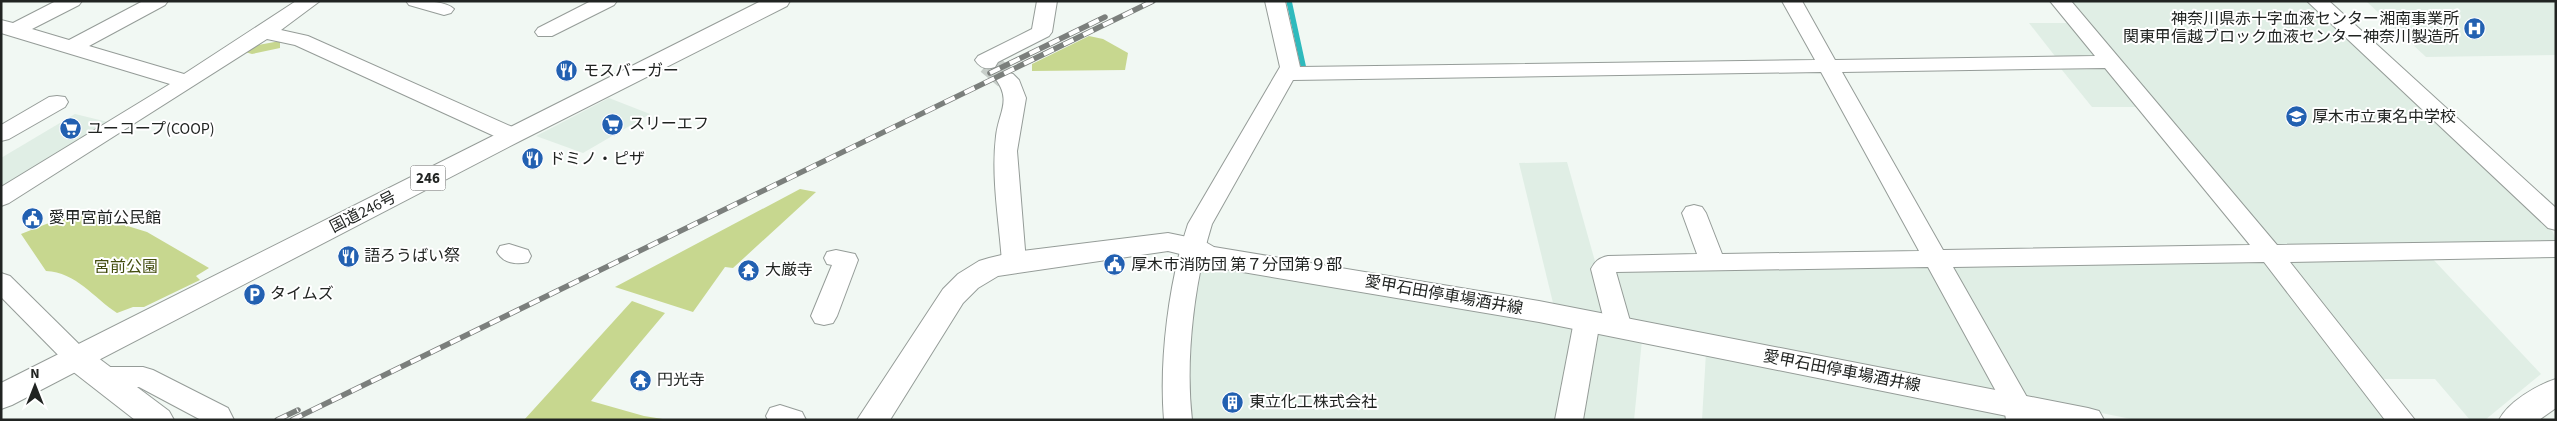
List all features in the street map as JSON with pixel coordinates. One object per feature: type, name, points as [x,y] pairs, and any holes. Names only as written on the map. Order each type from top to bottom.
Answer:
[{"type":"main road","name":"国道246号","points":[[1,397],[510,135],[779,1]]},
{"type":"main road","name":"愛甲石田停車場酒井線","points":[[874,420],[953,296],[968,281],[989,268],[1014,262],[1168,242],[1192,247],[1207,256],[1324,273],[1587,321],[2019,413],[2088,420]]},
{"type":"main road","points":[[78,359],[158,420]]},
{"type":"main road","points":[[2515,420],[2556,391]]},
{"type":"street","points":[[8,28],[72,1]]},
{"type":"street","points":[[71,47],[158,1]]},
{"type":"street","points":[[3,195],[187,82],[310,1]]},
{"type":"street","points":[[545,32],[607,1]]},
{"type":"street","points":[[988,63],[985,60],[1042,32],[1047,1]]},
{"type":"street","points":[[1178,420],[1176,411],[1177,377],[1192,247],[1200,224],[1290,67],[1275,1]]},
{"type":"street","points":[[1792,1],[2019,413]]},
{"type":"street","points":[[2060,1],[2270,253],[2401,420]]},
{"type":"street","points":[[2317,1],[2556,222]]},
{"type":"street","points":[[411,3],[444,9]]},
{"type":"street","points":[[8,28],[187,82]]},
{"type":"street","points":[[264,32],[301,40],[510,135]]},
{"type":"street","points":[[1287,74],[2110,62]]},
{"type":"street","points":[[1006,78],[1013,84],[1015,94],[1007,134],[1006,166],[1014,262]]},
{"type":"street","points":[[1,134],[39,107]]},
{"type":"street","points":[[1694,213],[1713,263]]},
{"type":"street","points":[[1619,328],[1604,267],[1608,264],[2556,249]]},
{"type":"street","points":[[824,316],[846,260],[836,258]]},
{"type":"street","points":[[1,282],[78,359]]},
{"type":"street","points":[[1569,420],[1587,321]]},
{"type":"street","points":[[102,377],[143,377],[218,416],[220,420]]},
{"type":"shaded area","name":"厚木市立東名中学校","points":[[2066,1],[2311,1],[2553,232],[2556,242],[2272,246]]},
{"type":"shaded area","name":"神奈川県赤十字血液センター湘南事業所 関東甲信越ブロック血液センター神奈川製造所","points":[[2366,1],[2556,1],[2556,55],[2426,57]]},
{"type":"shaded area","points":[[2029,23],[2073,23],[2103,60],[2058,60]]},
{"type":"shaded area","points":[[2058,65],[2106,65],[2140,107],[2092,107]]},
{"type":"shaded area","points":[[609,98],[650,114],[583,153],[536,136]]},
{"type":"shaded area","points":[[75,114],[112,123],[4,187],[1,185],[1,158]]},
{"type":"shaded area","points":[[1567,162],[1611,318],[1554,307],[1519,163]]},
{"type":"shaded area","points":[[2429,255],[2541,374],[2485,420],[2470,420],[2435,379],[2379,379],[2281,257]]},
{"type":"shaded area","points":[[2263,256],[2395,420],[2136,420],[2017,396],[1942,262]]},
{"type":"shaded area","points":[[1930,261],[2002,392],[1620,319],[1613,268]]},
{"type":"shaded area","points":[[1221,263],[1577,329],[1558,420],[1185,420],[1197,272]]},
{"type":"shaded area","points":[[1589,331],[1642,340],[1634,420],[1574,420]]},
{"type":"shaded area","points":[[1706,353],[2011,413],[2015,420],[1702,420]]},
{"type":"green space","points":[[1089,36],[1103,39],[1128,53],[1125,70],[1032,71],[1032,64]]},
{"type":"green space","points":[[280,41],[280,48],[252,54],[245,52],[253,46]]},
{"type":"green space","points":[[800,189],[816,192],[733,268],[725,267],[693,312],[615,287]]},
{"type":"green space","name":"宮前公園","points":[[79,211],[147,232],[209,268],[196,276],[200,280],[144,307],[133,307],[117,313],[76,281],[57,272],[46,271],[21,234]]},
{"type":"green space","points":[[632,301],[665,313],[591,401],[644,416],[669,420],[524,420]]},
{"type":"waterway","points":[[1289,1],[1304,70]]},
{"type":"tunnel","points":[[988,63],[1006,78]]},
{"type":"railway","points":[[292,420],[1153,1]]},
{"type":"railway","points":[[990,73],[1105,17]]},
{"type":"railway","points":[[277,420],[298,410]]},
{"type":"place","name":"神奈川県赤十字血液センター湘南事業所 関東甲信越ブロック血液センター神奈川製造所","points":[[2475,28]]},
{"type":"place","name":"モスバーガー","points":[[567,71]]},
{"type":"place","name":"厚木市立東名中学校","points":[[2296,117]]},
{"type":"place","name":"スリーエフ","points":[[613,124]]},
{"type":"place","name":"ユーコープ(COOP)","points":[[71,129]]},
{"type":"place","name":"ドミノ・ピザ","points":[[533,159]]},
{"type":"place","name":"愛甲宮前公民館","points":[[33,218]]},
{"type":"place","name":"語ろうばい祭","points":[[348,256]]},
{"type":"place","name":"厚木市消防団 第７分団第９部","points":[[1115,265]]},
{"type":"place","name":"大厳寺","points":[[749,270]]},
{"type":"place","name":"タイムズ","points":[[254,294]]},
{"type":"place","name":"円光寺","points":[[641,380]]},
{"type":"place","name":"東立化工株式会社","points":[[1233,402]]}]
